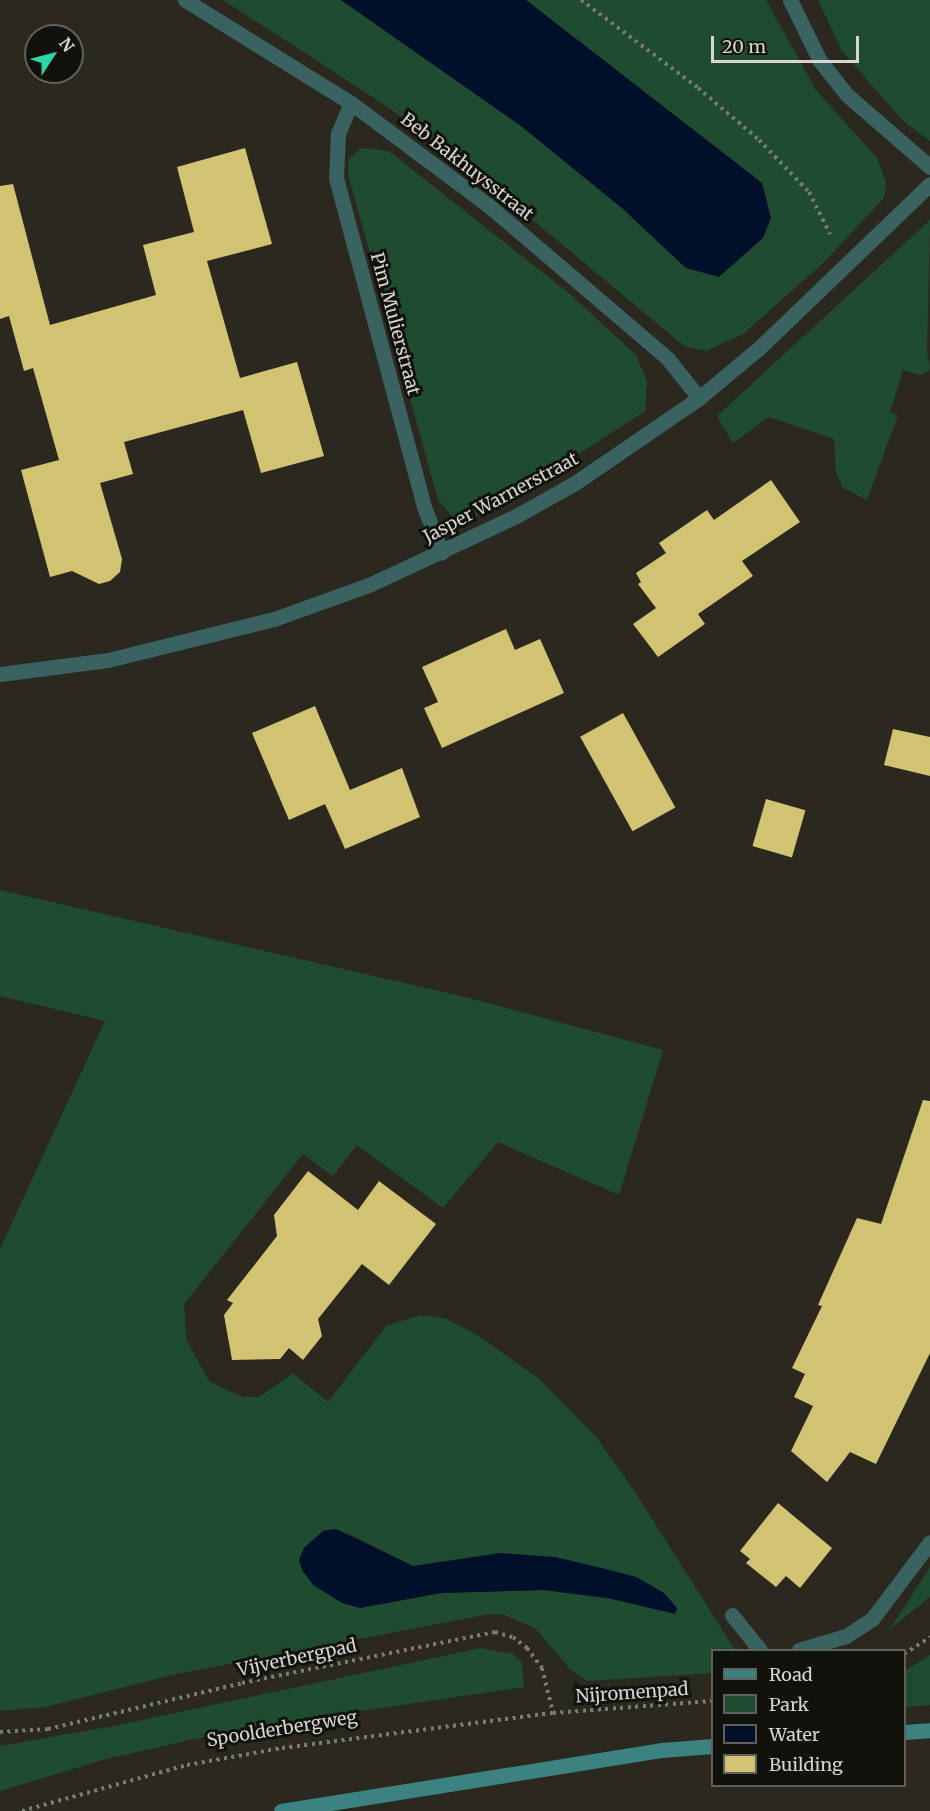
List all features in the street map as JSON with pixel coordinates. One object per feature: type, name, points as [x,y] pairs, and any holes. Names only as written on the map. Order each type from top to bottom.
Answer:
[{"type":"main road","points":[[906,1732],[930,1730]]},
{"type":"main road","points":[[281,1811],[662,1750],[711,1746]]},
{"type":"street","name":"Beb Bakhuysstraat","points":[[185,0],[351,103],[488,205],[668,359],[699,398]]},
{"type":"street","points":[[790,0],[820,61],[847,94],[930,167]]},
{"type":"street","name":"Pim Mulierstraat","points":[[351,103],[338,133],[336,178],[424,507],[442,553]]},
{"type":"street","name":"Jasper Warnerstraat","points":[[0,674],[108,660],[219,636],[325,602],[442,553],[575,483],[699,398],[846,268],[930,184]]},
{"type":"street","points":[[802,1649],[846,1636],[872,1619],[930,1542]]},
{"type":"street","points":[[732,1615],[759,1649]]},
{"type":"path","points":[[581,0],[698,88],[759,140],[809,192],[846,268]]},
{"type":"path","name":"Vijverbergpad","points":[[0,1732],[48,1729],[242,1683],[495,1632],[513,1637],[537,1661],[553,1713]]},
{"type":"path","points":[[906,1653],[930,1637]]},
{"type":"path","name":"Nijromenpad","points":[[553,1713],[711,1701]]},
{"type":"path","name":"Spoolderbergweg","points":[[22,1811],[187,1765],[405,1730],[553,1713]]},
{"type":"green space","points":[[223,0],[341,0],[521,126],[623,209],[686,268],[762,183],[526,0],[766,0],[816,90],[877,158],[886,183],[884,198],[822,264],[743,334],[706,351],[684,346],[522,211],[388,107]]},
{"type":"green space","points":[[818,0],[930,0],[930,141],[903,121],[842,51]]},
{"type":"green space","points":[[361,148],[389,151],[571,295],[636,355],[647,381],[645,411],[509,499],[471,519],[456,520],[438,500],[348,174],[349,159]]},
{"type":"green space","points":[[930,220],[927,351],[930,370],[920,375],[903,370],[890,412],[898,415],[867,500],[843,488],[836,473],[834,439],[769,417],[733,443],[717,416]]},
{"type":"green space","points":[[0,890],[465,997],[663,1050],[619,1195],[498,1142],[443,1208],[357,1145],[333,1176],[303,1154],[184,1304],[186,1339],[209,1381],[226,1390],[244,1397],[259,1397],[293,1373],[328,1402],[386,1326],[421,1315],[447,1319],[477,1335],[538,1378],[597,1438],[635,1492],[734,1649],[711,1649],[711,1673],[587,1681],[569,1668],[535,1628],[505,1615],[489,1614],[172,1675],[45,1707],[0,1711],[0,1249],[105,1021],[0,996]],"holes":[[[350,1534],[413,1566],[448,1563],[636,1577],[664,1593],[676,1608],[544,1590],[441,1593],[360,1608]]]},
{"type":"green space","points":[[930,1567],[930,1597],[889,1630],[898,1617]]},
{"type":"green space","points":[[481,1648],[513,1654],[522,1663],[524,1687],[239,1729],[106,1759],[0,1791],[0,1746],[114,1726]]},
{"type":"green space","points":[[930,1655],[930,1705],[906,1707],[906,1670]]},
{"type":"water","points":[[341,0],[526,0],[762,183],[771,218],[763,238],[719,277],[686,268],[623,209],[521,126]]},
{"type":"water","points":[[336,1529],[413,1566],[500,1553],[555,1557],[636,1577],[664,1593],[677,1608],[675,1614],[608,1598],[544,1590],[441,1593],[360,1608],[342,1603],[313,1585],[302,1570],[299,1560],[304,1548],[323,1531]]},
{"type":"building","points":[[245,148],[272,244],[207,261],[240,378],[297,362],[324,456],[261,473],[243,410],[124,442],[133,474],[100,483],[122,559],[120,572],[110,581],[99,584],[72,571],[50,577],[21,470],[59,460],[33,368],[24,371],[9,316],[0,319],[0,186],[13,184],[50,325],[156,295],[143,245],[194,232],[177,167]]},
{"type":"building","points":[[771,480],[800,522],[742,561],[753,576],[698,614],[705,624],[658,657],[633,624],[656,608],[638,584],[641,582],[636,573],[666,553],[659,543],[707,510],[714,520]]},
{"type":"building","points":[[506,629],[515,650],[540,639],[564,693],[442,748],[424,708],[438,702],[422,667]]},
{"type":"building","points":[[315,706],[350,790],[402,768],[420,817],[345,849],[325,804],[289,820],[252,733]]},
{"type":"building","points":[[623,713],[675,807],[633,831],[580,737]]},
{"type":"building","points":[[893,729],[930,737],[930,776],[884,765]]},
{"type":"building","points":[[766,799],[805,810],[792,857],[752,846]]},
{"type":"building","points":[[923,1100],[930,1101],[930,1353],[876,1464],[850,1452],[827,1482],[791,1451],[813,1406],[794,1397],[805,1374],[792,1368],[822,1306],[818,1305],[857,1218],[881,1224]]},
{"type":"building","points":[[308,1171],[358,1210],[379,1181],[436,1224],[389,1285],[362,1264],[318,1319],[322,1336],[303,1360],[289,1348],[280,1359],[232,1360],[224,1315],[233,1303],[227,1300],[277,1236],[274,1215]]},
{"type":"building","points":[[778,1503],[832,1548],[800,1588],[786,1576],[776,1587],[746,1563],[750,1559],[740,1551]]}]
